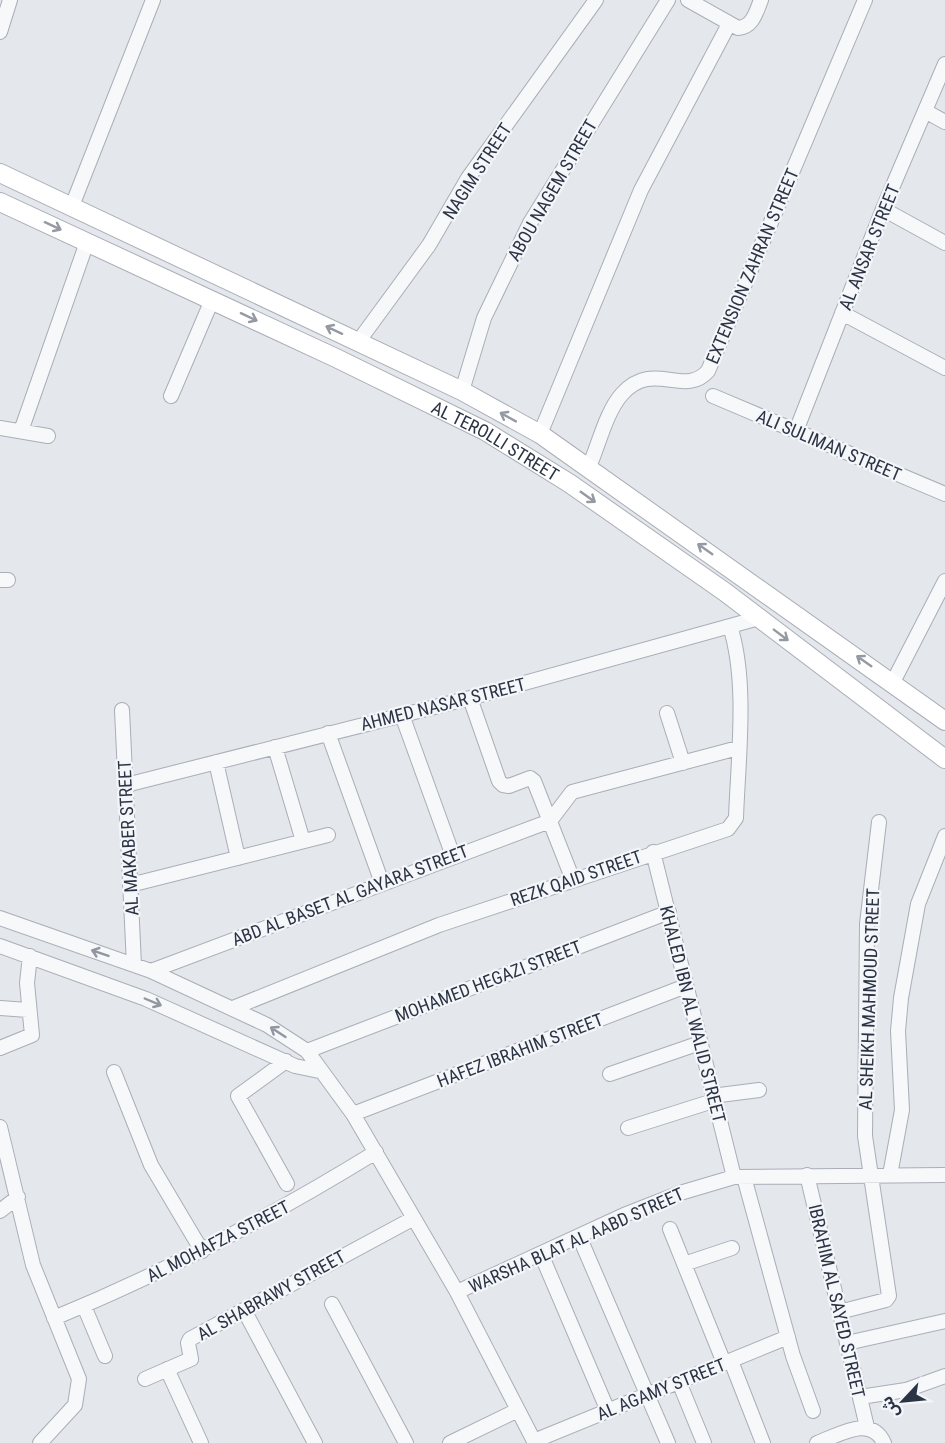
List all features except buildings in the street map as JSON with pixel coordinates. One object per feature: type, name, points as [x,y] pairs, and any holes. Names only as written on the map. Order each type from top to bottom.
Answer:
[{"type":"street","points":[[0,32],[10,0]]},
{"type":"street","points":[[72,206],[153,0]]},
{"type":"street","name":"NAGIM STREET","points":[[358,342],[429,245],[468,178],[597,0]]},
{"type":"street","name":"ABOU NAGEM STREET","points":[[462,392],[484,318],[530,223],[668,0]]},
{"type":"street","points":[[688,0],[738,28],[749,25],[761,0]]},
{"type":"street","name":"EXTENSION ZAHRAN STREET","points":[[589,467],[615,405],[627,389],[644,379],[656,377],[687,382],[698,380],[708,371],[865,0]]},
{"type":"street","points":[[540,434],[641,190],[729,24]]},
{"type":"street","name":"AL ANSAR STREET","points":[[796,431],[884,209],[945,64]]},
{"type":"street","points":[[925,111],[945,122]]},
{"type":"street","name":"AL TEROLLI STREET","points":[[0,173],[462,392],[540,434],[945,721]]},
{"type":"street","name":"AL TEROLLI STREET","points":[[0,202],[212,300],[485,431],[569,483],[759,618],[945,759]]},
{"type":"street","points":[[884,209],[945,243]]},
{"type":"street","points":[[21,431],[87,242]]},
{"type":"street","points":[[171,396],[212,300]]},
{"type":"street","points":[[842,313],[945,368]]},
{"type":"street","name":"ALI SULIMAN STREET","points":[[713,396],[945,494]]},
{"type":"street","points":[[0,428],[48,436]]},
{"type":"street","points":[[893,682],[945,581]]},
{"type":"street","name":"AHMED NASAR STREET","points":[[126,785],[470,698],[759,618]]},
{"type":"street","name":"REZK QAID STREET","points":[[233,1008],[440,925],[653,852],[723,832],[733,825],[736,818],[739,661],[730,626]]},
{"type":"street","points":[[470,698],[499,781],[509,786],[532,779],[573,880]]},
{"type":"street","name":"AL MAKABER STREET","points":[[122,710],[134,965]]},
{"type":"street","points":[[668,713],[683,763]]},
{"type":"street","points":[[402,715],[453,856]]},
{"type":"street","points":[[328,733],[382,883]]},
{"type":"street","points":[[275,747],[303,841]]},
{"type":"street","points":[[549,820],[572,792],[738,748]]},
{"type":"street","points":[[216,762],[238,858]]},
{"type":"street","name":"ABD AL BASET AL GAYARA STREET","points":[[151,971],[549,820]]},
{"type":"street","name":"AL SHEIKH MAHMOUD STREET","points":[[839,1312],[886,1300],[889,1296],[865,1136],[867,924],[879,822]]},
{"type":"street","points":[[130,885],[328,835]]},
{"type":"street","points":[[890,1176],[902,1110],[898,1031],[901,998],[918,904],[945,836]]},
{"type":"street","name":"KHALED IBN AL WALID STREET","points":[[653,852],[713,1098],[813,1411]]},
{"type":"street","name":"MOHAMED HEGAZI STREET","points":[[307,1051],[669,912]]},
{"type":"street","points":[[0,918],[151,971],[267,1025],[307,1051],[353,1114],[376,1152],[457,1292],[534,1442]]},
{"type":"street","points":[[0,946],[146,999],[286,1061],[320,1071]]},
{"type":"street","points":[[0,1048],[32,1035],[28,1010],[30,956]]},
{"type":"street","name":"HAFEZ IBRAHIM STREET","points":[[353,1114],[686,986]]},
{"type":"street","points":[[0,1008],[28,1010]]},
{"type":"street","points":[[610,1074],[700,1043]]},
{"type":"street","points":[[286,1061],[240,1094],[238,1098],[288,1184]]},
{"type":"street","points":[[114,1072],[151,1165],[202,1251]]},
{"type":"street","points":[[628,1128],[713,1098],[759,1090]]},
{"type":"street","points":[[0,1127],[33,1265],[75,1366],[79,1392],[75,1405],[40,1443]]},
{"type":"street","name":"AL MOHAFZA STREET","points":[[54,1318],[202,1251],[280,1209],[376,1152]]},
{"type":"street","name":"IBRAHIM AL SAYED STREET","points":[[807,1175],[867,1427]]},
{"type":"street","name":"WARSHA BLAT AL AABD STREET","points":[[457,1292],[680,1193],[739,1177],[945,1175]]},
{"type":"street","points":[[0,1211],[18,1197]]},
{"type":"street","name":"AL SHABRAWY STREET","points":[[145,1378],[191,1359],[189,1340],[414,1218]]},
{"type":"street","points":[[670,1228],[763,1443]]},
{"type":"street","points":[[579,1236],[668,1443]]},
{"type":"street","points":[[684,1264],[732,1248]]},
{"type":"street","points":[[541,1254],[608,1411]]},
{"type":"street","points":[[332,1304],[406,1443]]},
{"type":"street","points":[[84,1306],[105,1356]]},
{"type":"street","points":[[244,1310],[315,1443]]},
{"type":"street","points":[[847,1343],[945,1321]]},
{"type":"street","name":"AL AGAMY STREET","points":[[534,1442],[788,1337]]},
{"type":"street","points":[[167,1369],[201,1443]]},
{"type":"street","points":[[860,1397],[906,1390],[945,1376]]},
{"type":"street","points":[[679,1382],[704,1443]]},
{"type":"street","points":[[450,1443],[518,1410]]},
{"type":"street","points":[[817,1443],[860,1427],[874,1430],[884,1443]]}]
